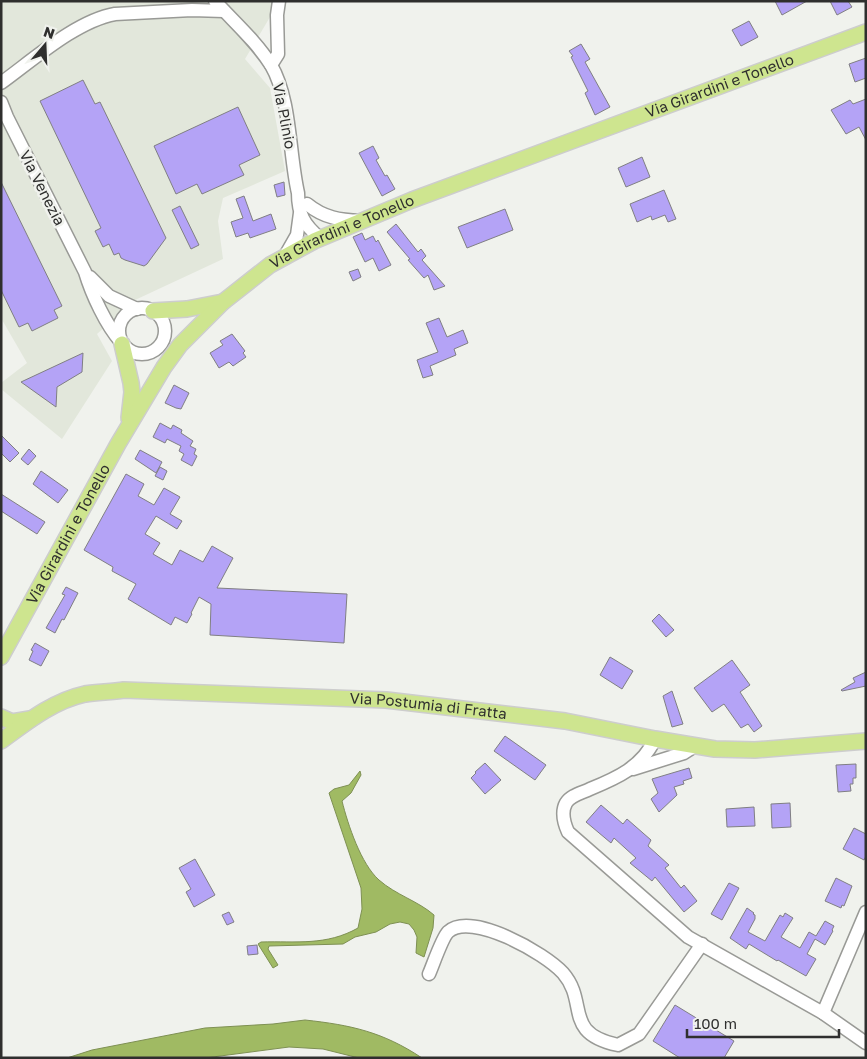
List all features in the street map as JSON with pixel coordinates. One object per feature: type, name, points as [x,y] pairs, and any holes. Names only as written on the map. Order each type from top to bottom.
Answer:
[{"type":"main road","name":"Via Girardini e Tonello","points":[[1,657],[149,390],[180,345],[223,302],[270,265],[320,238],[421,196],[866,32]]},
{"type":"main road","points":[[153,311],[187,309],[223,302]]},
{"type":"main road","points":[[122,343],[132,392],[128,427]]},
{"type":"main road","name":"Via Postumia di Fratta","points":[[1,741],[30,719],[56,704],[85,695],[124,690],[386,700],[565,721],[695,746],[755,750],[866,741]]},
{"type":"main road","points":[[1,717],[12,722],[30,719]]},
{"type":"street","name":"Via Plinio","points":[[215,1],[246,34],[271,65],[284,98],[298,193],[303,208],[318,222],[320,238]]},
{"type":"street","points":[[271,65],[278,54],[277,15],[279,1]]},
{"type":"street","points":[[1,83],[77,29],[103,16],[192,10],[224,11]]},
{"type":"street","name":"Via Venezia","points":[[1,102],[85,272],[89,285],[109,325],[122,343]]},
{"type":"street","points":[[285,256],[297,235],[303,208],[328,217],[361,221]]},
{"type":"street","name":"Via Venezia","points":[[85,272],[109,296],[137,309]]},
{"type":"street","points":[[137,309],[153,311],[159,316],[165,328],[165,335],[159,347],[153,352],[140,354],[127,350],[122,343],[118,331],[122,319],[126,314],[137,309]]},
{"type":"street","points":[[655,739],[650,750],[630,770],[620,777],[575,796],[567,802],[563,811],[568,832],[677,929],[824,1013],[866,1043]]},
{"type":"street","points":[[630,770],[684,753],[695,746]]},
{"type":"street","points":[[824,1013],[866,912]]},
{"type":"street","points":[[429,974],[446,933],[457,927],[469,925],[493,930],[546,958],[563,973],[571,986],[581,1023],[588,1032],[606,1042],[618,1045],[638,1034],[702,944]]},
{"type":"shaded area","points":[[1,1],[273,1],[270,17],[245,59],[270,88],[285,171],[223,198],[218,221],[223,259],[135,300],[97,334],[112,361],[62,439],[1,389],[1,383],[27,363],[1,318]]},
{"type":"shaded area","points":[[360,771],[361,775],[351,793],[342,801],[348,821],[361,854],[372,873],[393,890],[434,915],[433,928],[424,957],[416,953],[417,937],[414,930],[409,924],[400,922],[390,924],[376,932],[355,937],[343,944],[269,946],[268,949],[278,965],[273,968],[258,944],[261,942],[323,940],[346,934],[358,928],[362,909],[361,888],[329,793],[334,789],[349,785]]},
{"type":"shaded area","points":[[305,1020],[337,1024],[366,1031],[394,1042],[422,1058],[359,1058],[323,1049],[289,1047],[205,1058],[67,1058],[92,1050],[205,1028]]},
{"type":"building","points":[[775,1],[807,1],[782,15]]},
{"type":"building","points":[[830,1],[848,1],[852,7],[837,15]]},
{"type":"building","points":[[749,21],[758,37],[741,46],[732,30]]},
{"type":"building","points":[[581,44],[590,59],[585,62],[610,107],[595,115],[585,93],[588,91],[569,51]]},
{"type":"building","points":[[866,58],[866,78],[855,82],[849,64]]},
{"type":"building","points":[[83,80],[95,104],[100,102],[166,238],[144,266],[121,258],[119,253],[114,255],[109,244],[103,247],[95,231],[101,228],[40,101]]},
{"type":"building","points":[[866,99],[866,140],[859,127],[846,134],[831,110],[850,100],[853,104]]},
{"type":"building","points":[[238,107],[260,155],[239,165],[244,175],[202,194],[197,184],[176,194],[154,146]]},
{"type":"building","points":[[373,146],[379,158],[376,160],[395,189],[382,196],[359,153]]},
{"type":"building","points":[[642,157],[650,177],[626,187],[618,168]]},
{"type":"building","points":[[1,182],[62,306],[54,310],[58,318],[32,331],[28,323],[19,327],[1,290]]},
{"type":"building","points":[[284,182],[285,195],[277,197],[274,185]]},
{"type":"building","points":[[664,190],[676,219],[668,222],[665,215],[652,220],[651,216],[637,222],[630,204]]},
{"type":"building","points":[[244,196],[253,221],[271,214],[276,229],[250,238],[248,233],[236,237],[231,222],[243,218],[236,199]]},
{"type":"building","points":[[180,206],[199,245],[191,249],[172,210]]},
{"type":"building","points":[[505,209],[513,230],[467,248],[458,227]]},
{"type":"building","points":[[396,224],[418,252],[421,249],[426,256],[422,260],[445,286],[434,290],[428,275],[424,278],[408,260],[410,259],[387,232]]},
{"type":"building","points":[[362,233],[365,240],[373,236],[376,242],[378,240],[391,265],[379,271],[373,258],[365,262],[353,237]]},
{"type":"building","points":[[358,269],[361,277],[353,281],[349,272]]},
{"type":"building","points":[[439,318],[447,337],[463,330],[468,343],[454,349],[456,355],[430,366],[433,375],[423,378],[417,360],[438,352],[426,323]]},
{"type":"building","points":[[232,334],[245,351],[243,353],[246,357],[233,366],[229,362],[219,368],[210,353],[223,345],[220,341]]},
{"type":"building","points":[[83,353],[82,372],[57,387],[56,407],[21,382]]},
{"type":"building","points":[[174,385],[189,393],[181,409],[165,403]]},
{"type":"building","points":[[160,423],[171,429],[173,425],[182,430],[181,433],[193,441],[190,446],[196,449],[194,454],[197,456],[192,466],[181,460],[184,454],[179,451],[181,446],[167,439],[165,443],[153,437]]},
{"type":"building","points":[[1,435],[19,453],[10,462],[1,453]]},
{"type":"building","points":[[29,449],[36,456],[28,465],[21,459]]},
{"type":"building","points":[[140,450],[162,462],[156,473],[135,459]]},
{"type":"building","points":[[160,467],[167,471],[163,480],[155,476]]},
{"type":"building","points":[[41,471],[68,490],[58,503],[33,484]]},
{"type":"building","points":[[126,474],[144,484],[138,496],[154,505],[164,488],[180,497],[170,514],[182,521],[177,529],[156,516],[145,534],[160,543],[153,554],[172,565],[180,550],[203,562],[212,546],[233,558],[217,588],[347,594],[344,643],[210,635],[211,604],[199,597],[187,623],[175,617],[171,625],[128,599],[136,584],[112,571],[113,567],[84,550]]},
{"type":"building","points":[[1,494],[45,522],[37,534],[1,511]]},
{"type":"building","points":[[66,587],[78,593],[55,633],[46,628],[65,595],[62,594]]},
{"type":"building","points":[[659,614],[674,630],[666,637],[652,621]]},
{"type":"building","points":[[35,643],[49,651],[41,666],[29,660]]},
{"type":"building","points":[[610,657],[633,671],[622,689],[600,675]]},
{"type":"building","points":[[732,660],[750,685],[740,692],[762,726],[754,732],[748,724],[741,728],[724,704],[712,712],[694,688]]},
{"type":"building","points":[[866,672],[866,686],[841,690],[855,682],[853,678]]},
{"type":"building","points":[[672,691],[683,724],[672,727],[663,696]]},
{"type":"building","points":[[505,736],[546,765],[535,780],[494,751]]},
{"type":"building","points":[[485,763],[501,780],[485,794],[471,778]]},
{"type":"building","points":[[856,764],[856,778],[853,778],[853,784],[850,784],[851,791],[838,792],[836,765]]},
{"type":"building","points":[[689,768],[692,778],[683,781],[684,784],[674,787],[677,795],[659,812],[651,799],[658,793],[652,779]]},
{"type":"building","points":[[790,803],[791,827],[772,828],[771,804]]},
{"type":"building","points":[[601,805],[623,824],[627,819],[651,840],[648,846],[669,865],[665,868],[681,888],[684,885],[697,901],[684,912],[655,877],[652,881],[630,863],[636,858],[614,838],[611,843],[586,822]]},
{"type":"building","points":[[754,807],[755,826],[727,827],[726,809]]},
{"type":"building","points":[[854,828],[866,834],[866,856],[864,860],[843,849]]},
{"type":"building","points":[[195,859],[215,895],[194,907],[186,892],[191,889],[179,868]]},
{"type":"building","points":[[836,878],[852,886],[844,906],[842,905],[841,908],[825,901]]},
{"type":"building","points":[[729,883],[739,888],[722,920],[711,914]]},
{"type":"building","points":[[747,908],[755,915],[755,919],[748,932],[765,941],[780,915],[783,917],[785,913],[793,918],[781,937],[800,948],[809,932],[816,936],[825,921],[834,926],[825,945],[815,939],[807,954],[816,959],[806,976],[749,944],[746,949],[730,938]]},
{"type":"building","points":[[229,912],[234,922],[227,925],[222,915]]},
{"type":"building","points":[[257,945],[258,954],[248,955],[247,946]]},
{"type":"building","points":[[675,1005],[734,1041],[724,1058],[680,1058],[653,1041]]}]
